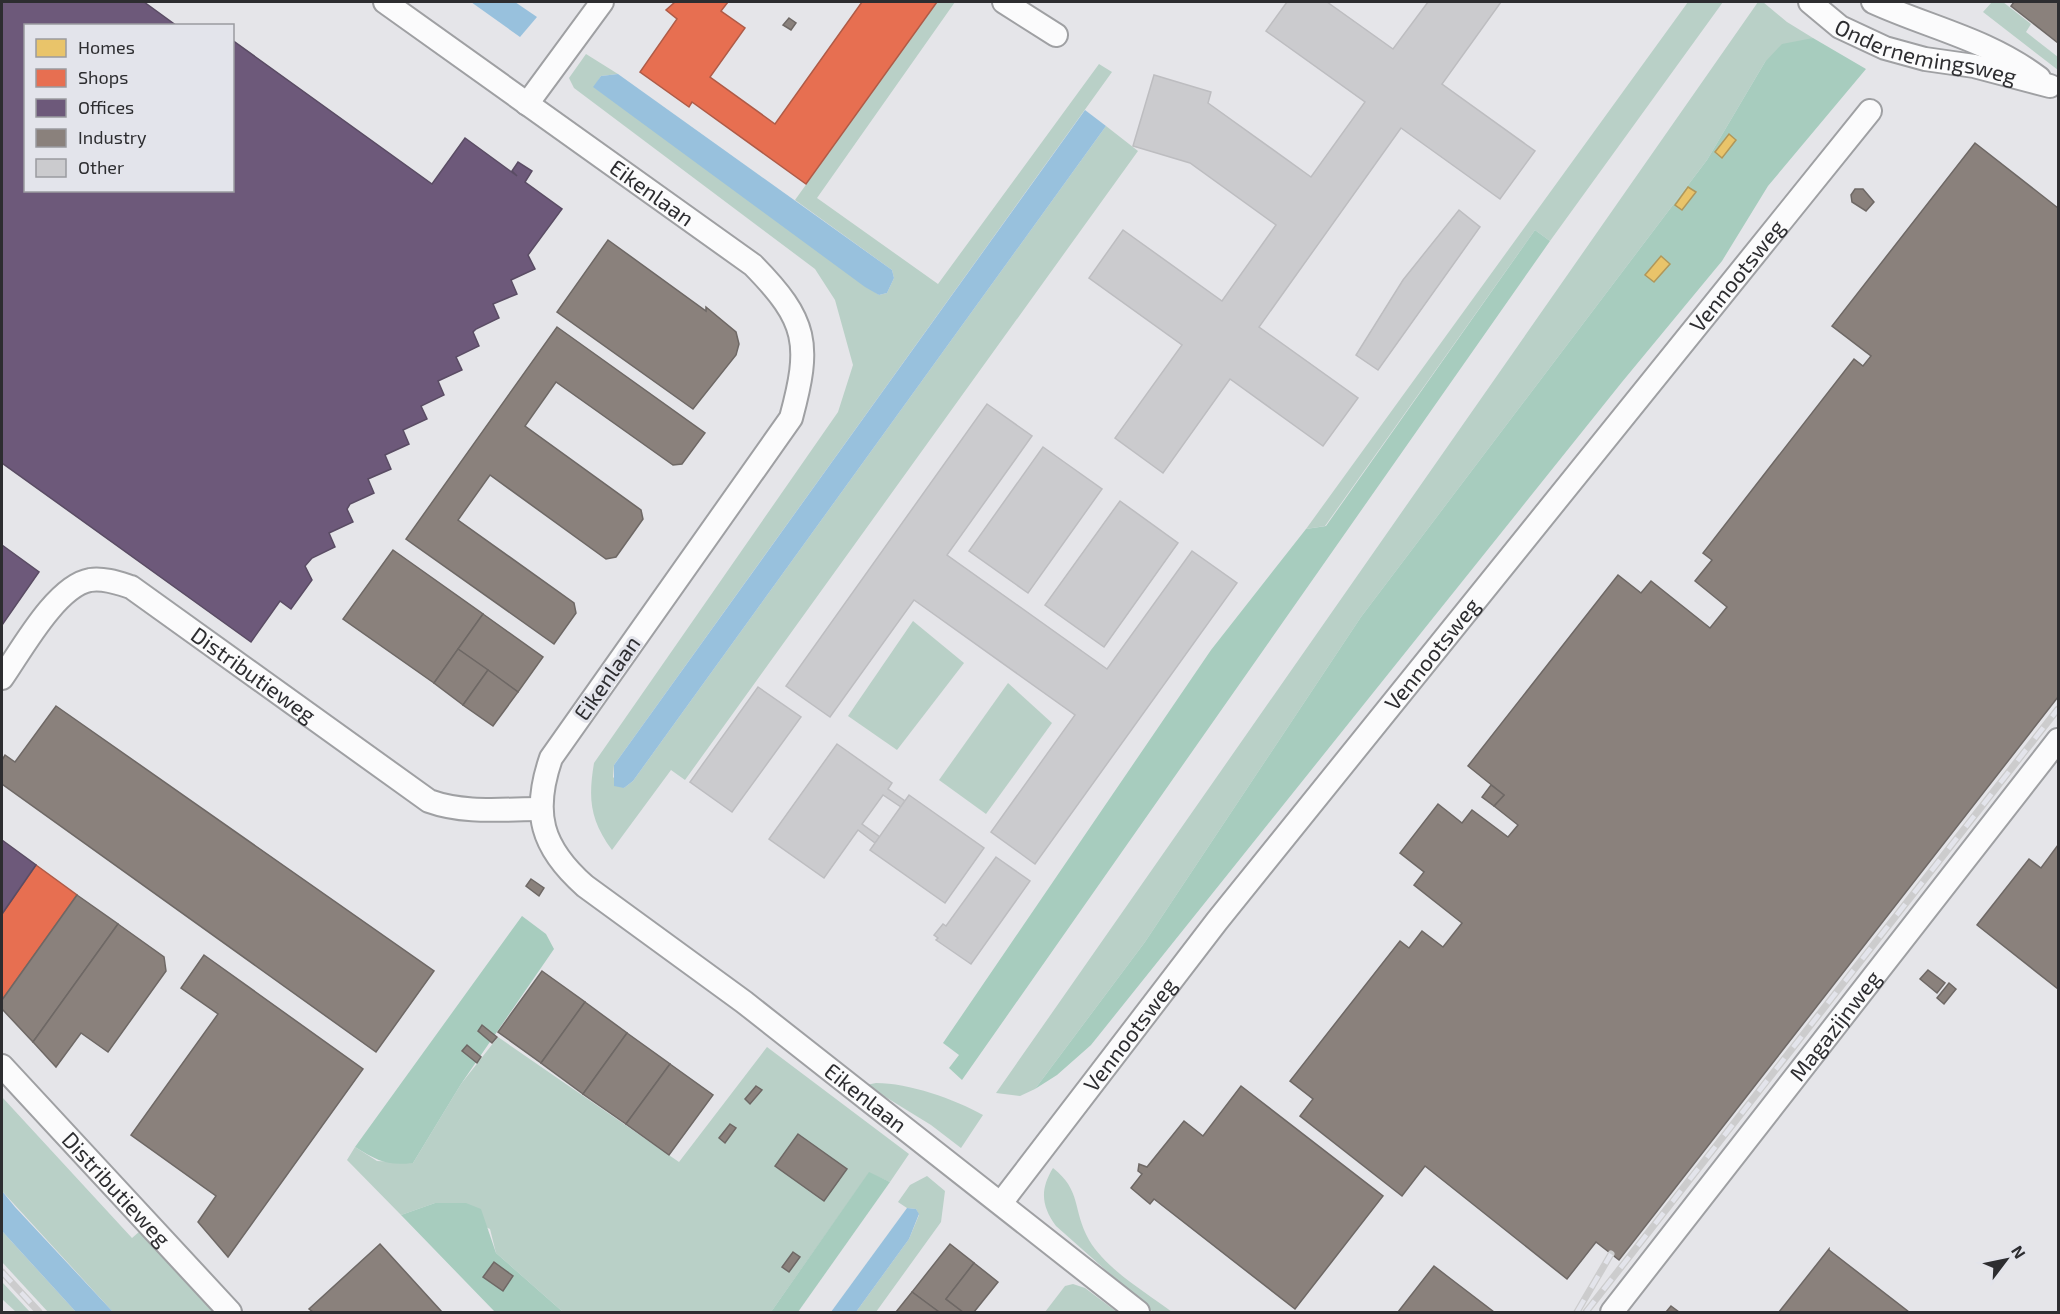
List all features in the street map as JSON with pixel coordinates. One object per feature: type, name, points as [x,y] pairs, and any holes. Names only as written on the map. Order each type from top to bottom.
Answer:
[{"type":"street","name":"Eikenlaan","points":[[385,2],[753,265],[779,292],[794,314],[802,344],[801,380],[791,418],[551,758],[540,792],[540,809],[549,841],[562,866],[585,886],[744,1002],[1138,1312]]},
{"type":"street","points":[[527,104],[602,2]]},
{"type":"street","points":[[1004,2],[1056,35]]},
{"type":"street","name":"Ondernemingsweg","points":[[1810,2],[1840,27],[1885,48],[1925,59],[1974,66],[2054,89]]},
{"type":"street","name":"Ondernemingsweg","points":[[1872,2],[1973,40],[2013,58],[2054,89]]},
{"type":"street","name":"Vennootsweg","points":[[1001,1203],[1217,921],[1870,111]]},
{"type":"street","name":"Distributieweg","points":[[2,678],[58,599],[72,588],[90,580],[108,580],[131,587],[429,801],[449,808],[473,810],[540,809]]},
{"type":"street","name":"Magazijnweg","points":[[1612,1312],[2058,740]]},
{"type":"street","name":"Distributieweg","points":[[2,1066],[230,1312]]},
{"type":"green space","points":[[937,2],[955,2],[817,198],[938,284],[1099,64],[1112,72],[614,765],[613,777],[624,788],[633,781],[1106,126],[1138,151],[685,780],[671,770],[612,850],[599,829],[592,809],[591,788],[594,763],[838,412],[853,365],[835,300],[815,269],[574,88],[569,78],[586,54],[618,74],[601,76],[594,87],[879,295],[887,293],[894,278],[892,270],[795,200]]},
{"type":"green space","points":[[1688,2],[1723,2],[1550,241],[1535,230],[1325,526],[1306,529]]},
{"type":"green space","points":[[1758,2],[1763,2],[1787,22],[1813,38],[1765,62],[1707,160],[1361,617],[1145,942],[1035,1089],[1020,1096],[996,1093]]},
{"type":"green space","points":[[1992,2],[2003,2],[2031,24],[2026,32],[2058,57],[2058,70],[1983,12]]},
{"type":"green space","points":[[1813,38],[1866,69],[1768,186],[1722,261],[1622,382],[1091,1045],[1057,1075],[1035,1089],[1145,942],[1361,617],[1707,160],[1765,62],[1782,44]]},
{"type":"green space","points":[[1535,230],[1550,241],[962,1080],[949,1068],[959,1055],[943,1043],[1211,650],[1306,529],[1326,526]]},
{"type":"green space","points":[[913,621],[964,663],[897,750],[848,716]]},
{"type":"green space","points":[[1008,683],[1052,723],[986,814],[939,780]]},
{"type":"green space","points":[[522,916],[546,934],[554,949],[461,1084],[413,1163],[396,1164],[383,1161],[355,1147]]},
{"type":"green space","points":[[498,1037],[679,1162],[767,1047],[909,1154],[890,1182],[869,1173],[771,1312],[563,1312],[496,1253],[490,1229],[435,1203],[401,1215],[347,1160],[355,1147],[377,1161],[413,1163],[461,1084]]},
{"type":"green space","points":[[876,1083],[903,1086],[931,1093],[983,1115],[961,1148],[931,1125],[866,1085]]},
{"type":"green space","points":[[2,1097],[132,1238],[139,1232],[213,1312],[113,1312],[2,1191]]},
{"type":"green space","points":[[1053,1168],[1062,1176],[1073,1193],[1084,1229],[1097,1251],[1127,1279],[1172,1312],[1153,1312],[1056,1226],[1047,1211],[1044,1197],[1046,1183]]},
{"type":"green space","points":[[869,1172],[890,1182],[798,1312],[771,1312]]},
{"type":"green space","points":[[927,1176],[945,1191],[941,1222],[876,1312],[856,1312],[909,1239],[919,1215],[916,1209],[907,1208],[898,1202],[910,1185]]},
{"type":"green space","points":[[435,1203],[466,1203],[481,1209],[496,1253],[563,1312],[495,1312],[401,1215]]},
{"type":"green space","points":[[2,1231],[76,1312],[48,1312],[2,1262]]},
{"type":"green space","points":[[2,1282],[30,1312],[16,1312],[2,1299]]},
{"type":"green space","points":[[1073,1284],[1085,1288],[1117,1312],[1045,1312],[1065,1286]]},
{"type":"water","points":[[471,2],[515,2],[537,17],[520,37]]},
{"type":"water","points":[[618,74],[892,270],[894,278],[887,293],[879,295],[865,287],[593,87],[601,76]]},
{"type":"water","points":[[1085,110],[1106,126],[633,781],[624,788],[614,786],[614,765]]},
{"type":"water","points":[[2,1191],[113,1312],[76,1312],[2,1231]]},
{"type":"water","points":[[907,1208],[916,1209],[919,1214],[909,1239],[856,1312],[831,1312]]},
{"type":"building: Homes","points":[[1729,134],[1736,140],[1722,158],[1715,152]]},
{"type":"building: Homes","points":[[1688,187],[1696,192],[1682,210],[1675,205]]},
{"type":"building: Homes","points":[[1661,256],[1670,264],[1654,282],[1645,275]]},
{"type":"building: Shops","points":[[675,2],[728,2],[721,11],[745,28],[710,77],[775,124],[862,2],[937,2],[806,184],[692,102],[689,107],[640,72],[677,19],[666,10]]},
{"type":"building: Shops","points":[[36,865],[77,895],[2,1000],[2,914]]},
{"type":"building: Offices","points":[[2,2],[144,2],[174,24],[24,24],[24,192],[234,192],[234,41],[432,184],[465,138],[517,176],[512,171],[518,162],[532,171],[525,182],[562,209],[528,255],[535,269],[511,280],[517,294],[493,304],[499,318],[473,332],[479,346],[456,357],[462,370],[438,381],[444,395],[421,406],[427,419],[403,430],[409,444],[385,455],[391,469],[368,479],[374,493],[350,504],[347,509],[353,522],[329,533],[335,547],[312,558],[305,566],[312,580],[291,609],[280,601],[251,642],[2,463]]},
{"type":"building: Offices","points":[[2,545],[39,572],[2,625]]},
{"type":"building: Offices","points":[[2,840],[36,865],[2,914]]},
{"type":"building: Industry","points":[[2014,2],[2058,2],[2058,43],[2011,6]]},
{"type":"building: Industry","points":[[789,18],[796,23],[791,30],[783,25]]},
{"type":"building: Industry","points":[[1975,143],[2058,208],[2058,697],[1619,1260],[1596,1242],[1567,1279],[1425,1166],[1402,1196],[1300,1116],[1313,1099],[1290,1081],[1400,941],[1409,948],[1422,931],[1443,947],[1462,923],[1414,885],[1424,872],[1400,853],[1438,804],[1462,823],[1472,810],[1508,837],[1518,825],[1494,806],[1504,795],[1468,766],[1618,575],[1641,593],[1651,581],[1710,628],[1727,607],[1695,581],[1712,560],[1703,553],[1854,359],[1863,366],[1871,356],[1832,326]]},
{"type":"building: Industry","points":[[1855,189],[1863,189],[1874,202],[1866,211],[1852,202],[1851,195]]},
{"type":"building: Industry","points":[[608,240],[706,311],[706,307],[736,332],[739,344],[736,355],[693,409],[557,312]]},
{"type":"building: Industry","points":[[557,327],[705,433],[682,464],[673,465],[556,382],[525,426],[641,510],[643,519],[616,557],[606,559],[490,475],[458,520],[574,603],[576,613],[554,644],[406,539]]},
{"type":"building: Industry","points":[[393,550],[483,614],[434,683],[343,619]]},
{"type":"building: Industry","points":[[483,614],[543,657],[518,692],[458,649]]},
{"type":"building: Industry","points":[[458,649],[488,670],[463,705],[434,683]]},
{"type":"building: Industry","points":[[488,670],[518,692],[493,726],[463,705]]},
{"type":"building: Industry","points":[[56,706],[434,971],[376,1052],[2,784],[2,760],[5,755],[15,762]]},
{"type":"building: Industry","points":[[1491,785],[1504,795],[1494,806],[1482,797]]},
{"type":"building: Industry","points":[[2058,845],[2058,989],[1977,925],[2029,859],[2041,868]]},
{"type":"building: Industry","points":[[531,879],[544,888],[539,896],[526,886]]},
{"type":"building: Industry","points":[[77,895],[118,924],[33,1042],[2,1009],[2,1000]]},
{"type":"building: Industry","points":[[118,924],[164,957],[166,971],[108,1052],[81,1033],[56,1067],[33,1042]]},
{"type":"building: Industry","points":[[204,955],[363,1069],[228,1257],[198,1222],[216,1196],[131,1135],[218,1014],[181,988]]},
{"type":"building: Industry","points":[[1928,970],[1945,983],[1937,993],[1920,979]]},
{"type":"building: Industry","points":[[542,971],[585,1002],[541,1063],[498,1032]]},
{"type":"building: Industry","points":[[1949,983],[1956,989],[1944,1004],[1937,998]]},
{"type":"building: Industry","points":[[585,1002],[627,1033],[583,1094],[541,1063]]},
{"type":"building: Industry","points":[[482,1025],[497,1037],[492,1043],[478,1031]]},
{"type":"building: Industry","points":[[627,1033],[670,1064],[626,1124],[583,1094]]},
{"type":"building: Industry","points":[[467,1045],[481,1057],[477,1063],[462,1051]]},
{"type":"building: Industry","points":[[670,1064],[713,1095],[669,1155],[626,1124]]},
{"type":"building: Industry","points":[[756,1086],[762,1090],[750,1104],[745,1099]]},
{"type":"building: Industry","points":[[1241,1086],[1383,1196],[1295,1309],[1154,1199],[1150,1204],[1131,1188],[1142,1174],[1138,1171],[1139,1164],[1147,1167],[1184,1121],[1203,1136]]},
{"type":"building: Industry","points":[[730,1124],[736,1128],[725,1143],[719,1138]]},
{"type":"building: Industry","points":[[798,1134],[847,1169],[824,1201],[775,1166]]},
{"type":"building: Industry","points":[[380,1244],[442,1312],[313,1312],[309,1309]]},
{"type":"building: Industry","points":[[950,1244],[974,1263],[946,1299],[963,1312],[939,1312],[912,1292]]},
{"type":"building: Industry","points":[[1829,1250],[1909,1312],[1779,1312]]},
{"type":"building: Industry","points":[[793,1252],[800,1257],[789,1272],[782,1267]]},
{"type":"building: Industry","points":[[494,1262],[513,1276],[503,1291],[483,1277]]},
{"type":"building: Industry","points":[[974,1263],[998,1282],[974,1312],[963,1312],[946,1299]]},
{"type":"building: Industry","points":[[1434,1266],[1447,1276],[1494,1312],[1398,1312]]},
{"type":"building: Industry","points":[[912,1292],[939,1312],[896,1312]]},
{"type":"building: Industry","points":[[1671,1306],[1679,1312],[1666,1312]]},
{"type":"building: Other","points":[[1287,2],[1327,2],[1393,49],[1428,2],[1501,2],[1442,84],[1535,151],[1500,199],[1401,128],[1259,327],[1358,398],[1323,446],[1230,379],[1163,473],[1115,438],[1182,345],[1089,278],[1123,230],[1222,301],[1276,225],[1190,163],[1133,146],[1154,75],[1211,92],[1208,103],[1311,177],[1365,102],[1266,31]]},
{"type":"building: Other","points":[[1459,210],[1480,227],[1378,370],[1356,355],[1403,280]]},
{"type":"building: Other","points":[[987,404],[1032,436],[947,555],[1107,669],[1192,551],[1237,583],[1035,864],[991,832],[1075,715],[914,600],[830,717],[786,686]]},
{"type":"building: Other","points":[[1043,447],[1102,489],[1028,593],[969,551]]},
{"type":"building: Other","points":[[1120,501],[1178,543],[1104,647],[1045,605]]},
{"type":"building: Other","points":[[758,687],[801,717],[732,812],[690,782]]},
{"type":"building: Other","points":[[837,744],[892,783],[888,789],[905,801],[901,807],[883,795],[862,824],[880,837],[875,843],[858,830],[824,878],[769,839]]},
{"type":"building: Other","points":[[909,795],[984,848],[945,903],[870,850]]},
{"type":"building: Other","points":[[996,857],[1030,881],[971,964],[936,940],[938,938],[934,935],[943,924],[946,926]]},
{"type":"railway","points":[[1586,1312],[2058,709]]},
{"type":"railway","points":[[1577,1312],[1611,1254]]},
{"type":"railway","points":[[2,1272],[39,1312]]}]
